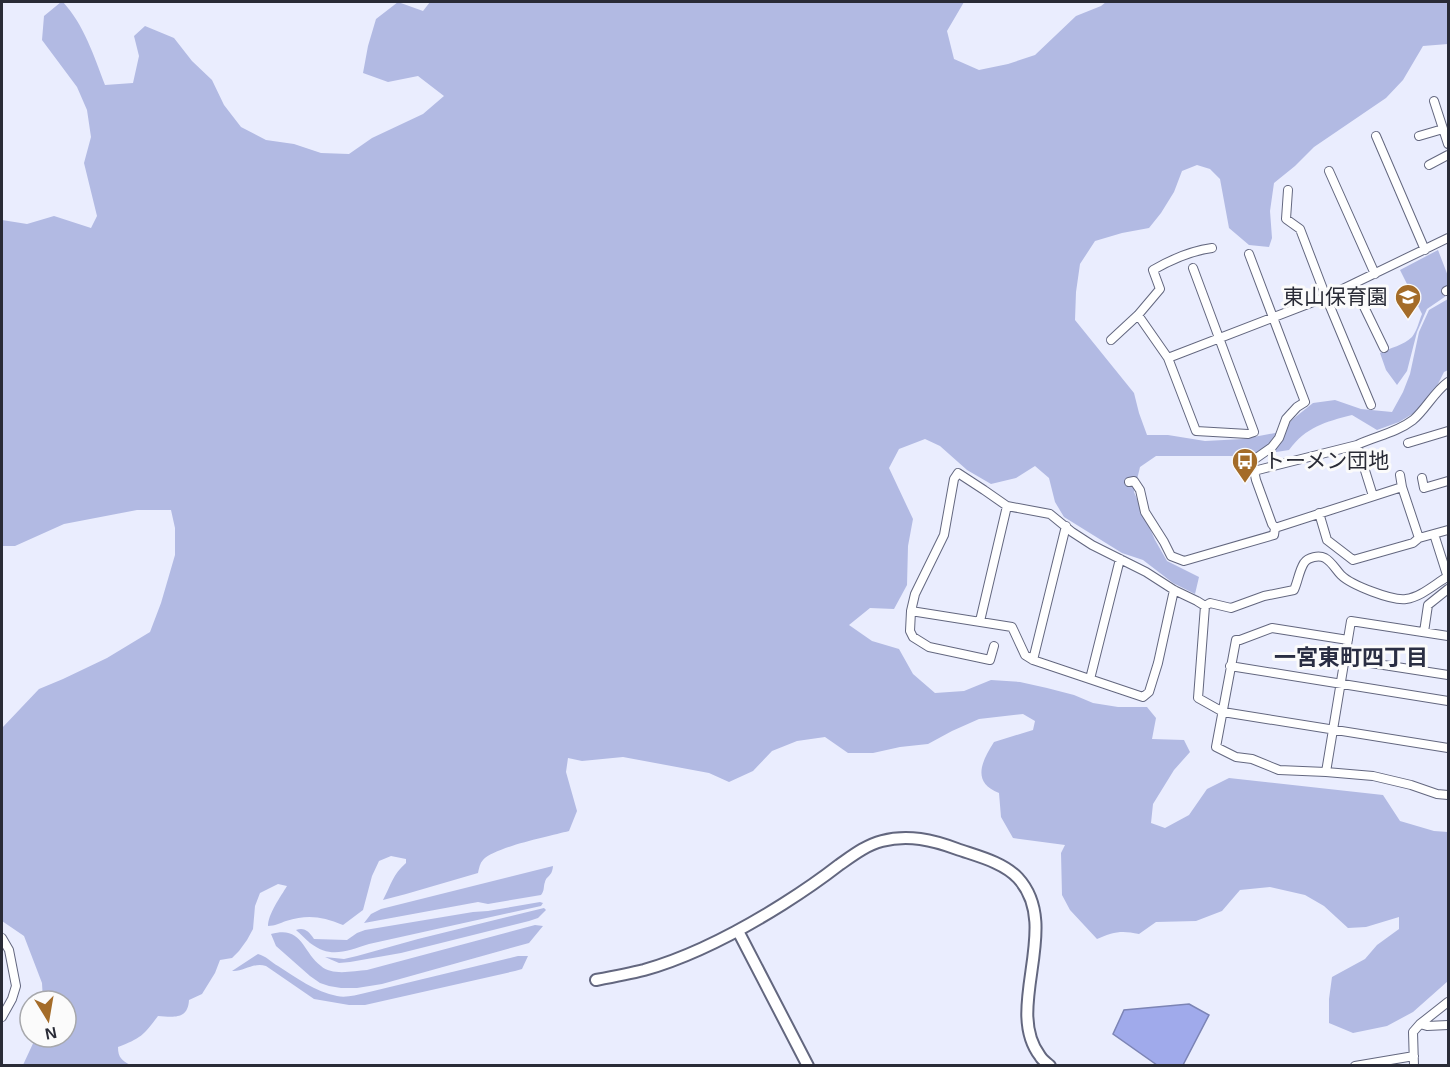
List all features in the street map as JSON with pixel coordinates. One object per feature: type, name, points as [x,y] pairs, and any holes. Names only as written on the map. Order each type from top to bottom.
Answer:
[{"type":"street","points":[[1434,101],[1444,118],[1443,129],[1449,144]]},
{"type":"street","points":[[1419,136],[1443,129]]},
{"type":"street","points":[[1376,136],[1425,250]]},
{"type":"street","points":[[1429,165],[1449,155]]},
{"type":"street","points":[[1329,171],[1375,274]]},
{"type":"street","points":[[1288,190],[1286,219],[1300,229],[1371,405]]},
{"type":"street","points":[[1168,358],[1326,297],[1448,239]]},
{"type":"street","points":[[1111,340],[1161,289],[1153,270],[1178,256],[1212,248]]},
{"type":"street","points":[[1129,482],[1134,481],[1140,490],[1145,512],[1171,556],[1184,561],[1274,535],[1275,528],[1256,480],[1252,461],[1272,447],[1279,438],[1286,419],[1305,402],[1249,254]]},
{"type":"street","points":[[1138,315],[1168,358],[1196,431],[1248,434],[1254,432],[1193,268]]},
{"type":"street","points":[[1353,284],[1384,348]]},
{"type":"street","points":[[1254,471],[1357,445],[1395,431],[1415,418],[1449,382]]},
{"type":"street","points":[[1408,442],[1449,431]]},
{"type":"street","points":[[1357,445],[1373,496]]},
{"type":"street","points":[[994,646],[990,660],[929,647],[913,637],[910,631],[915,594],[944,535],[954,479],[958,473],[1007,506],[1050,514],[1092,545],[1146,572],[1205,606]]},
{"type":"street","points":[[1400,475],[1419,538]]},
{"type":"street","points":[[1422,478],[1424,488],[1449,481]]},
{"type":"street","points":[[1275,528],[1402,487]]},
{"type":"street","points":[[980,621],[1007,506]]},
{"type":"street","points":[[1319,513],[1327,540],[1353,560],[1449,530]]},
{"type":"street","points":[[1033,660],[1066,526]]},
{"type":"street","points":[[1205,606],[1210,603],[1231,608],[1264,596],[1294,590],[1305,562],[1319,556],[1326,558],[1351,583],[1398,600],[1409,599],[1448,578],[1434,534]]},
{"type":"street","points":[[1090,680],[1120,559]]},
{"type":"street","points":[[1424,633],[1428,605],[1449,589]]},
{"type":"street","points":[[911,611],[1012,627],[1025,655],[1033,660],[1143,696],[1149,692],[1158,663],[1174,590]]},
{"type":"street","points":[[1205,606],[1198,698],[1223,712],[1449,748]]},
{"type":"street","points":[[1326,772],[1351,621],[1449,636]]},
{"type":"street","points":[[1348,640],[1272,628],[1236,640],[1216,747],[1236,757],[1252,759],[1279,770],[1373,776],[1391,779],[1437,794],[1449,795]]},
{"type":"street","points":[[1345,659],[1449,675]]},
{"type":"street","points":[[1230,666],[1449,701]]},
{"type":"street","points":[[596,980],[644,970],[690,954],[738,931],[857,853],[879,842],[900,837],[925,839],[1000,865],[1017,877],[1027,890],[1033,906],[1036,934],[1027,1010],[1028,1028],[1036,1051],[1050,1065]]},
{"type":"street","points":[[738,931],[808,1065]]},
{"type":"street","points":[[2,938],[9,950],[16,986],[2,1017]]},
{"type":"street","points":[[1414,1065],[1413,1032],[1449,1002]]},
{"type":"street","points":[[1420,1024],[1449,1025]]},
{"type":"street","points":[[1355,1065],[1414,1056]]},
{"type":"shaded area","points":[[63,2],[83,31],[105,85],[133,83],[139,56],[134,36],[145,26],[174,38],[192,61],[212,80],[224,105],[241,127],[266,140],[294,144],[321,153],[349,154],[372,138],[423,114],[444,96],[418,76],[388,82],[363,73],[376,19],[398,2],[423,11],[430,2],[964,2],[947,31],[954,59],[979,70],[1035,55],[1076,16],[1106,2],[1448,2],[1448,44],[1423,46],[1403,80],[1386,98],[1314,147],[1274,183],[1270,211],[1272,238],[1269,247],[1249,245],[1229,228],[1220,179],[1210,169],[1197,165],[1182,171],[1174,192],[1149,228],[1095,241],[1080,264],[1076,292],[1075,320],[1134,393],[1147,435],[1168,435],[1205,441],[1243,439],[1280,432],[1313,403],[1335,400],[1361,409],[1392,412],[1410,374],[1419,332],[1429,310],[1448,299],[1448,370],[1444,372],[1435,390],[1419,410],[1399,422],[1377,430],[1352,415],[1333,420],[1309,431],[1289,450],[1251,456],[1156,456],[1140,467],[1134,492],[1167,561],[1199,577],[1195,594],[1173,583],[1143,560],[1122,553],[1064,517],[1055,502],[1049,478],[1035,466],[1016,478],[991,484],[967,470],[940,446],[925,439],[899,449],[889,468],[913,519],[908,546],[907,585],[894,609],[870,608],[849,625],[872,641],[899,649],[913,674],[935,693],[964,691],[991,680],[1020,682],[1047,688],[1093,703],[1118,707],[1147,707],[1156,718],[1152,739],[1184,740],[1190,752],[1174,770],[1153,804],[1151,823],[1165,828],[1189,815],[1207,789],[1229,778],[1383,795],[1400,821],[1434,831],[1448,832],[1448,981],[1413,1012],[1387,1026],[1353,1033],[1329,1023],[1332,977],[1365,959],[1377,945],[1399,929],[1399,917],[1366,927],[1348,928],[1324,906],[1305,895],[1270,887],[1240,890],[1222,911],[1196,921],[1156,922],[1139,934],[1117,932],[1097,939],[1070,910],[1062,895],[1061,853],[1065,845],[1013,838],[1001,817],[999,793],[990,788],[982,777],[983,764],[994,742],[1033,730],[1035,721],[1023,714],[979,719],[928,744],[873,753],[848,753],[825,737],[797,741],[772,751],[753,771],[729,782],[709,773],[623,757],[582,761],[568,758],[566,772],[577,811],[569,831],[523,842],[489,855],[480,864],[478,873],[383,900],[395,876],[406,863],[406,859],[391,856],[379,861],[372,876],[363,910],[343,925],[322,918],[309,917],[268,926],[272,911],[287,886],[278,884],[260,893],[255,906],[253,929],[247,940],[232,958],[220,960],[202,994],[189,1000],[186,1011],[179,1016],[158,1016],[141,1036],[118,1047],[121,1058],[130,1065],[23,1065],[30,1049],[78,1049],[78,989],[42,989],[24,936],[2,921],[2,728],[39,689],[107,658],[150,632],[175,555],[175,528],[171,510],[137,510],[64,524],[15,546],[2,546],[2,220],[27,224],[54,216],[91,228],[97,216],[84,163],[91,137],[87,110],[77,87],[42,40],[44,16]]},
{"type":"shaded area","points":[[1438,250],[1448,276],[1448,285],[1441,290],[1446,296],[1427,309],[1417,332],[1407,371],[1397,385],[1386,370],[1380,353],[1409,340],[1417,329],[1422,314],[1400,270]]},
{"type":"shaded area","points":[[553,866],[541,895],[488,904],[478,902],[364,923],[371,914],[381,909]]},
{"type":"shaded area","points":[[543,903],[541,906],[339,952],[318,948],[296,930],[306,931],[314,939],[347,940],[365,930]]},
{"type":"shaded area","points":[[544,908],[546,910],[538,918],[529,921],[401,953],[339,963],[325,957],[344,959]]},
{"type":"shaded area","points":[[535,925],[543,926],[529,943],[382,984],[357,988],[341,988],[320,983],[276,946],[271,934],[281,932],[295,936],[321,966],[331,971],[343,972],[367,970]]},
{"type":"shaded area","points":[[258,954],[314,988],[344,997],[518,956],[528,956],[522,969],[515,971],[365,1005],[349,1005],[314,999],[266,966],[257,965],[232,971]]},
{"type":"shaded area","points":[[1189,1004],[1209,1015],[1183,1065],[1157,1065],[1113,1034],[1124,1010]]},
{"type":"place","name":"東山保育園","points":[[1408,320]]},
{"type":"place","name":"トーメン団地","points":[[1245,484]]},
{"type":"district","name":"一宮東町四丁目","points":[[1351,657]]}]
